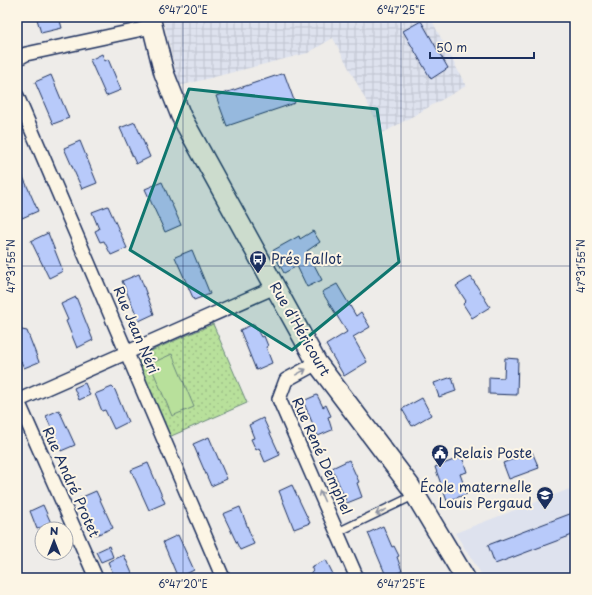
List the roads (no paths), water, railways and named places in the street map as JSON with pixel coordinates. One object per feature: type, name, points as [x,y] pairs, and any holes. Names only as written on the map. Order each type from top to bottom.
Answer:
[{"type":"street","points":[[17,59],[26,54],[151,22]]},
{"type":"street","name":"Rue d'Héricourt","points":[[151,22],[164,73],[181,116],[317,363],[416,495],[465,578]]},
{"type":"street","name":"Rue Jean Néri","points":[[17,96],[223,578]]},
{"type":"street","points":[[17,400],[128,353],[275,287]]},
{"type":"street","name":"Rue René Demphel","points":[[317,363],[286,380],[279,399],[357,578]]},
{"type":"street","name":"Rue André Protet","points":[[17,400],[96,578]]},
{"type":"lane","points":[[338,532],[416,495]]},
{"type":"place","name":"Prés Fallot","points":[[258,274]]},
{"type":"place","name":"Relais Poste","points":[[440,468]]},
{"type":"place","name":"École maternelle Louis Pergaud","points":[[545,510]]}]
